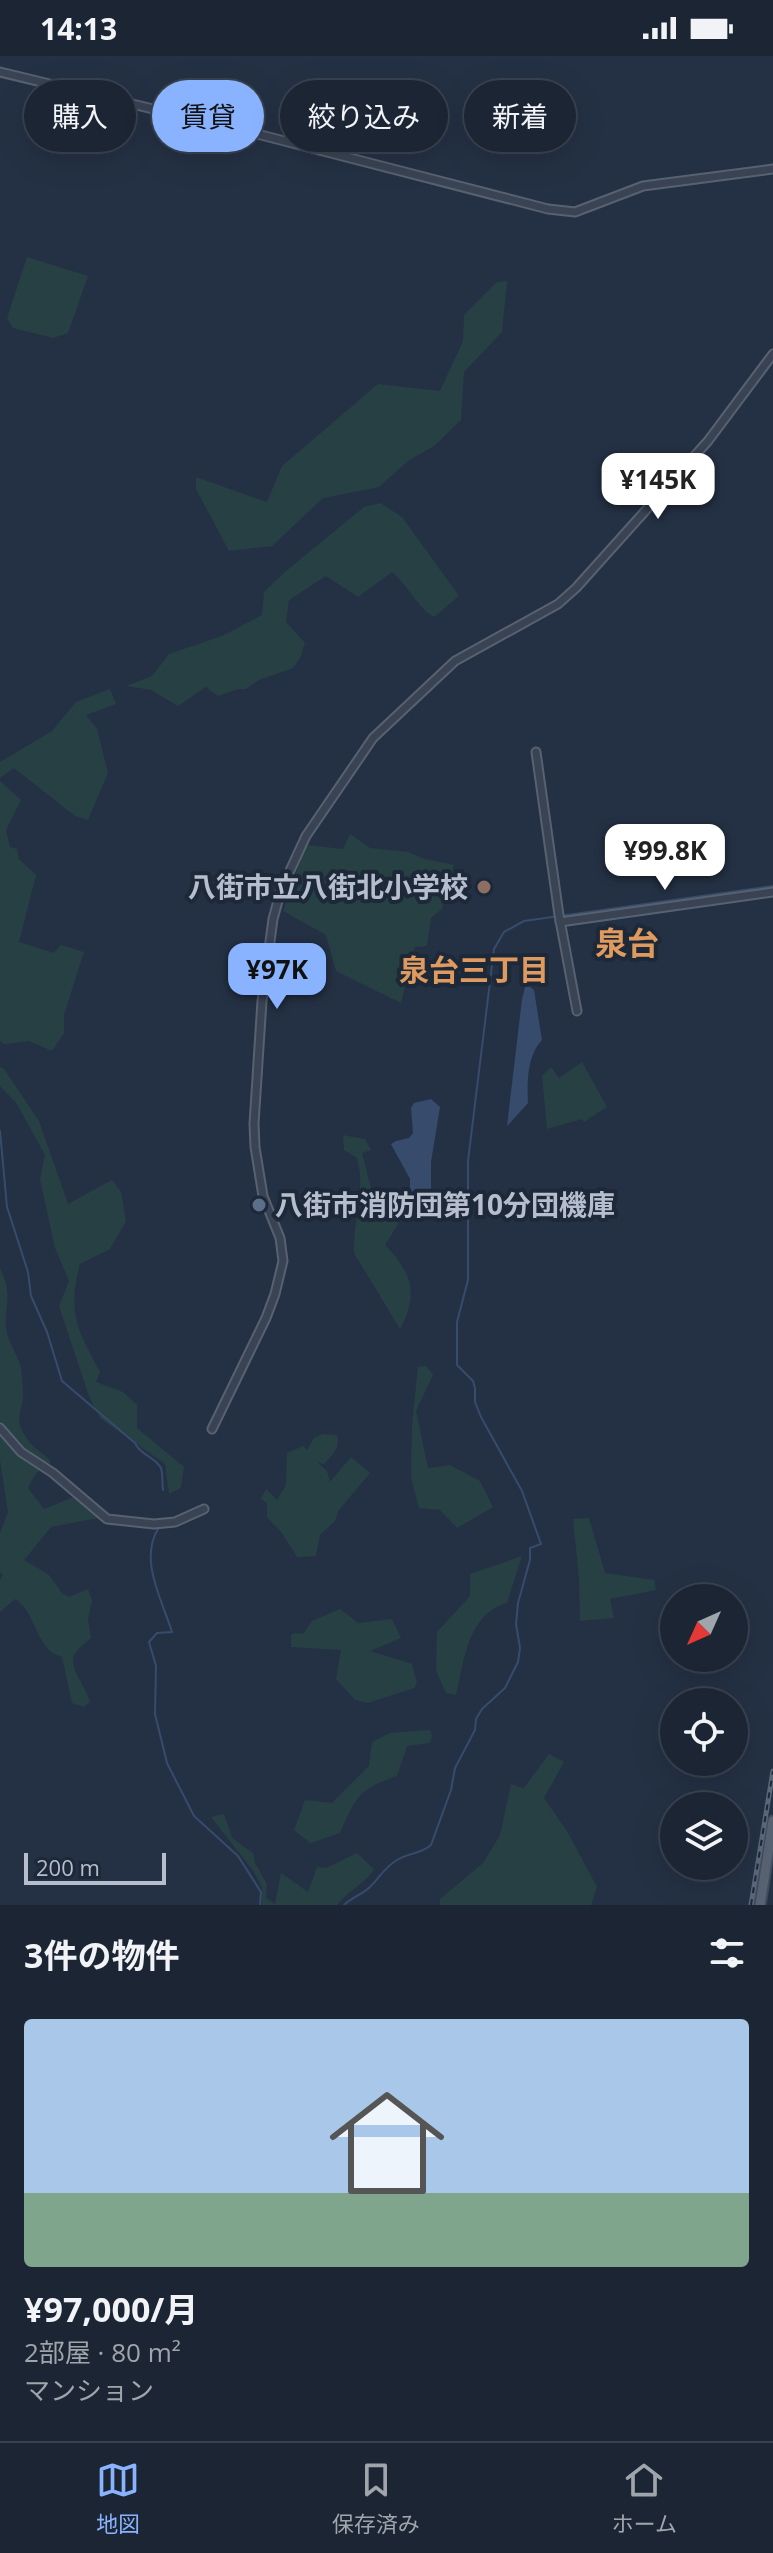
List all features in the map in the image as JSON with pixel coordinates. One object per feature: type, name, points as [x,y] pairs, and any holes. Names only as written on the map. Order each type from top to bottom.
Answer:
[{"type":"main road","points":[[760,1905],[773,1821]]},
{"type":"street","points":[[0,72],[565,212],[575,212],[643,186],[773,169]]},
{"type":"street","points":[[212,1429],[266,1318],[283,1261],[280,1238],[265,1207],[255,1147],[256,1067],[276,904],[306,836],[373,738],[452,663],[558,604],[576,588],[708,441],[773,354]]},
{"type":"street","points":[[536,752],[560,922],[577,1011]]},
{"type":"street","points":[[560,922],[773,892]]},
{"type":"street","points":[[0,1428],[21,1452],[53,1473],[107,1519],[154,1524],[175,1522],[204,1509]]},
{"type":"green space","points":[[27,257],[88,276],[68,333],[53,338],[13,328],[7,318]]},
{"type":"green space","points":[[507,281],[502,332],[464,372],[461,420],[434,446],[408,461],[379,487],[323,498],[272,546],[229,551],[196,489],[196,477],[267,502],[282,466],[378,384],[440,391],[463,341],[464,315],[497,282]]},
{"type":"green space","points":[[380,503],[402,517],[459,596],[434,617],[392,572],[358,597],[326,576],[289,600],[286,622],[305,643],[293,668],[259,680],[246,689],[218,696],[206,687],[178,706],[151,690],[126,686],[152,676],[169,654],[222,636],[262,615],[264,592],[286,571],[364,507]]},
{"type":"green space","points":[[110,689],[116,704],[86,715],[97,729],[108,773],[88,820],[75,816],[14,768],[0,778],[0,762],[52,731],[76,702]]},
{"type":"green space","points":[[0,781],[21,800],[6,830],[10,847],[17,849],[19,859],[36,875],[19,942],[54,953],[61,945],[84,952],[64,1015],[64,1033],[52,1051],[29,1041],[4,1044],[0,1041]]},
{"type":"green space","points":[[350,834],[370,848],[408,852],[454,865],[442,909],[431,918],[427,946],[415,947],[401,1003],[336,971],[326,935],[283,911],[306,845],[343,849]]},
{"type":"green space","points":[[582,1062],[607,1107],[584,1122],[582,1119],[547,1129],[542,1076],[551,1067],[559,1078]]},
{"type":"green space","points":[[0,1067],[39,1121],[68,1204],[112,1180],[121,1192],[126,1221],[110,1249],[80,1264],[74,1296],[76,1320],[100,1372],[96,1382],[123,1392],[137,1405],[137,1428],[184,1467],[181,1488],[169,1494],[165,1464],[100,1418],[89,1396],[59,1306],[69,1281],[55,1248],[40,1179],[45,1155],[17,1104],[0,1086]]},
{"type":"green space","points":[[343,1135],[365,1139],[371,1150],[362,1153],[372,1192],[394,1207],[398,1224],[385,1245],[407,1274],[411,1294],[400,1329],[354,1253],[360,1193],[359,1169],[357,1158],[344,1150]]},
{"type":"green space","points":[[0,1268],[8,1293],[7,1333],[21,1368],[23,1393],[20,1427],[30,1443],[50,1460],[50,1465],[36,1473],[28,1488],[44,1509],[76,1496],[98,1518],[51,1527],[24,1560],[48,1574],[62,1593],[69,1597],[88,1589],[92,1601],[88,1619],[91,1638],[73,1657],[75,1670],[90,1702],[84,1707],[72,1703],[62,1657],[46,1647],[22,1605],[15,1599],[0,1612],[0,1580],[3,1575],[0,1572],[0,1533],[8,1512],[0,1460]]},
{"type":"green space","points":[[426,1366],[433,1375],[416,1411],[428,1468],[450,1465],[480,1481],[493,1507],[457,1528],[440,1510],[419,1508],[411,1478],[418,1367]]},
{"type":"green space","points":[[323,1434],[337,1435],[338,1440],[335,1451],[324,1464],[317,1462],[327,1471],[330,1482],[351,1457],[370,1473],[339,1510],[335,1521],[320,1535],[316,1556],[297,1557],[267,1517],[267,1503],[261,1499],[266,1489],[277,1500],[286,1485],[287,1453],[303,1446],[307,1450],[314,1438]]},
{"type":"green space","points":[[589,1518],[605,1573],[654,1580],[656,1590],[610,1599],[614,1618],[580,1621],[573,1519]]},
{"type":"green space","points":[[522,1556],[507,1603],[494,1608],[484,1617],[470,1640],[456,1695],[446,1693],[436,1671],[437,1632],[470,1596],[470,1574]]},
{"type":"green space","points":[[340,1609],[358,1623],[392,1619],[401,1638],[370,1651],[412,1664],[417,1683],[414,1688],[368,1703],[355,1700],[336,1679],[341,1650],[291,1647],[291,1635],[303,1634],[312,1621]]},
{"type":"green space","points":[[430,1730],[430,1743],[407,1746],[397,1776],[374,1785],[360,1796],[340,1833],[310,1843],[294,1830],[305,1800],[332,1803],[369,1766],[372,1742],[390,1733]]},
{"type":"green space","points":[[549,1754],[564,1762],[544,1798],[567,1831],[597,1887],[591,1905],[440,1905],[440,1899],[483,1863],[500,1835],[511,1784],[524,1788]]},
{"type":"green space","points":[[224,1814],[232,1838],[253,1853],[267,1884],[266,1898],[275,1904],[281,1873],[308,1892],[317,1867],[326,1868],[357,1853],[374,1869],[337,1905],[262,1905],[262,1887],[254,1872],[211,1817]]},
{"type":"water","points":[[525,987],[534,990],[542,1040],[531,1061],[528,1103],[507,1126],[522,999]]},
{"type":"water","points":[[431,1099],[440,1107],[431,1162],[431,1209],[428,1219],[410,1212],[410,1179],[391,1144],[409,1138],[413,1133],[411,1108],[414,1103]]},
{"type":"waterway","points":[[344,1905],[367,1889],[393,1863],[431,1845],[451,1790],[455,1768],[475,1730],[476,1719],[482,1709],[505,1688],[518,1662],[518,1603],[530,1560],[530,1548],[541,1544],[522,1491],[481,1417],[475,1402],[473,1381],[457,1365],[457,1322],[468,1280],[468,1161],[494,949],[504,932],[524,921],[773,886]]},
{"type":"waterway","points":[[0,1131],[7,1207],[28,1272],[31,1296],[47,1332],[62,1381],[158,1464],[162,1470],[163,1490]]},
{"type":"waterway","points":[[158,1529],[153,1541],[151,1567],[172,1632],[157,1633],[149,1642],[156,1666],[155,1714],[167,1763],[194,1816],[238,1856],[261,1892],[260,1905]]},
{"type":"railway","points":[[751,1905],[773,1771]]},
{"type":"place","name":"八街市立八街北小学校","points":[[484,887]]},
{"type":"place","name":"八街市消防団第10分団機庫","points":[[259,1205]]},
{"type":"district","name":"泉台","points":[[627,944]]},
{"type":"district","name":"泉台三丁目","points":[[474,971]]}]
